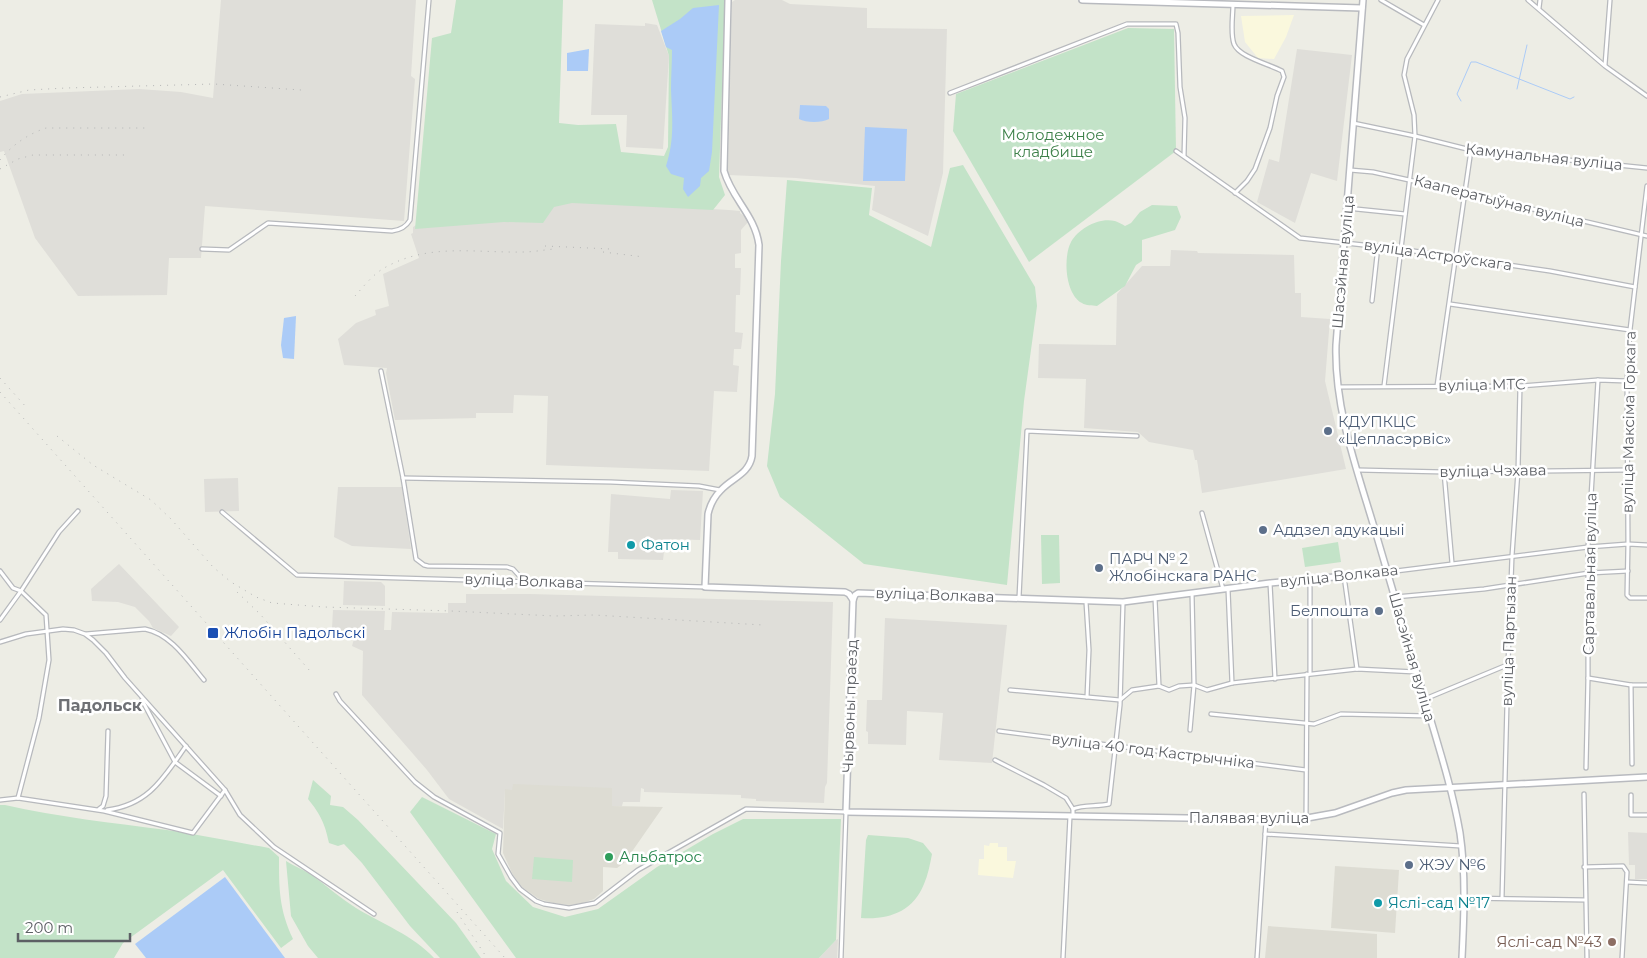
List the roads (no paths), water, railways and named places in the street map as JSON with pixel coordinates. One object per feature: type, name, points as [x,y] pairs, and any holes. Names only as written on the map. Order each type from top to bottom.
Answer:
[{"type":"street","points":[[202,249],[229,250],[268,223],[392,231],[407,225],[410,220],[429,0]]},
{"type":"street","points":[[704,587],[710,505],[720,490],[745,472],[751,460],[759,245],[756,228],[730,188],[724,171],[728,0]]},
{"type":"street","points":[[1082,0],[1233,4],[1251,2],[1362,8]]},
{"type":"street","name":"Шасэйная вуліца","points":[[1363,0],[1336,345],[1337,387],[1346,428],[1449,787],[1461,846],[1464,898],[1462,958]]},
{"type":"street","points":[[1381,0],[1424,25]]},
{"type":"street","points":[[1384,386],[1415,136],[1414,115],[1404,75],[1407,60],[1438,0]]},
{"type":"street","points":[[1528,0],[1605,66],[1647,96]]},
{"type":"street","points":[[1539,8],[1540,0]]},
{"type":"street","points":[[1605,66],[1610,0]]},
{"type":"street","points":[[1233,4],[1232,37],[1234,45],[1240,53],[1282,71],[1284,77],[1277,96],[1270,128],[1255,168],[1247,181],[1235,193]]},
{"type":"street","points":[[950,93],[1127,24],[1176,24],[1180,87],[1185,118],[1184,156]]},
{"type":"street","name":"Камунальная вуліца","points":[[1353,123],[1471,150],[1647,168]]},
{"type":"street","points":[[1437,386],[1471,150]]},
{"type":"street","name":"вуліца Астроўскага","points":[[1176,151],[1300,238],[1400,249],[1550,271],[1635,287]]},
{"type":"street","name":"Кааператыўная вуліца","points":[[1350,170],[1373,172],[1647,236]]},
{"type":"street","name":"вуліца Максіма Горкага","points":[[1647,186],[1630,330],[1627,381],[1627,595],[1630,598],[1647,598]]},
{"type":"street","points":[[1356,209],[1405,214]]},
{"type":"street","points":[[1372,301],[1378,246]]},
{"type":"street","points":[[1450,304],[1630,330]]},
{"type":"street","points":[[382,372],[414,554],[419,562],[428,566],[507,567],[513,569],[524,581]]},
{"type":"street","name":"вуліца МТС","points":[[1337,387],[1520,386],[1598,380],[1627,381]]},
{"type":"street","name":"Сартавальная вуліца","points":[[1586,768],[1588,547],[1598,380]]},
{"type":"street","name":"вуліца Партызан","points":[[1502,898],[1508,664],[1512,556],[1518,471],[1520,386]]},
{"type":"street","points":[[1019,599],[1027,431],[1137,436]]},
{"type":"street","name":"вуліца Чэхава","points":[[1358,470],[1444,472],[1627,470]]},
{"type":"street","points":[[1444,472],[1452,563]]},
{"type":"street","points":[[402,478],[620,483],[699,486],[720,490]]},
{"type":"street","points":[[0,620],[21,591],[58,532],[78,511]]},
{"type":"street","name":"вуліца Волкава","points":[[222,512],[297,575],[844,592],[849,594],[853,600],[855,595],[864,592],[1123,602],[1270,583],[1388,572],[1588,547],[1628,544],[1647,545]]},
{"type":"street","points":[[1202,513],[1226,589],[1232,683]]},
{"type":"street","points":[[0,571],[13,588],[21,591],[46,615],[48,660],[40,708],[18,798]]},
{"type":"street","points":[[1395,597],[1484,589],[1589,573],[1628,571]]},
{"type":"street","points":[[1344,576],[1358,670]]},
{"type":"street","points":[[1306,819],[1310,580]]},
{"type":"street","points":[[1270,583],[1275,679]]},
{"type":"street","points":[[1190,730],[1194,685],[1192,593]]},
{"type":"street","points":[[1154,598],[1159,686]]},
{"type":"street","name":"Чырвоны праезд","points":[[841,958],[853,600]]},
{"type":"street","points":[[1086,602],[1087,696]]},
{"type":"street","points":[[1073,809],[1076,807],[1110,804],[1120,700],[1123,602]]},
{"type":"street","points":[[0,642],[26,634],[46,631],[69,630],[85,634],[145,629],[153,631],[171,641],[204,680]]},
{"type":"street","points":[[85,634],[106,653],[225,790],[240,814],[274,847],[374,914]]},
{"type":"street","points":[[1425,699],[1508,664]]},
{"type":"street","points":[[1010,690],[1120,700],[1132,690],[1159,686],[1169,690],[1179,686],[1194,685],[1208,690],[1232,683],[1308,674],[1358,670],[1417,672]]},
{"type":"street","points":[[1588,678],[1631,685],[1647,685]]},
{"type":"street","points":[[1631,685],[1632,764]]},
{"type":"street","points":[[140,694],[174,762],[220,796]]},
{"type":"street","points":[[336,694],[346,709],[415,782],[434,797],[500,833],[498,854],[520,889],[536,901],[557,907],[569,908],[595,903],[638,870],[746,809],[846,812]]},
{"type":"street","points":[[1211,714],[1307,724],[1314,724],[1341,714],[1430,716]]},
{"type":"street","points":[[98,810],[103,806],[106,796],[108,731]]},
{"type":"street","name":"вуліца 40 год Кастрычніка","points":[[999,731],[1306,770]]},
{"type":"street","points":[[104,811],[122,808],[140,800],[158,785],[186,746]]},
{"type":"street","points":[[996,760],[1066,798],[1073,809],[1071,816],[1063,958]]},
{"type":"street","name":"Палявая вуліца","points":[[846,812],[1306,819],[1346,810],[1392,793],[1420,788],[1647,777]]},
{"type":"street","points":[[0,800],[18,798],[104,811],[193,833],[225,790]]},
{"type":"street","points":[[1584,794],[1587,958]]},
{"type":"street","points":[[1631,795],[1631,815],[1647,815]]},
{"type":"street","points":[[1257,958],[1266,819]]},
{"type":"street","points":[[1265,834],[1461,846]]},
{"type":"street","points":[[1584,867],[1623,866],[1627,872],[1622,958]]},
{"type":"street","points":[[1626,882],[1647,883]]},
{"type":"street","points":[[1464,898],[1585,900]]},
{"type":"water","points":[[719,5],[712,152],[709,171],[701,178],[700,186],[688,197],[683,189],[684,178],[671,174],[666,166],[672,137],[672,50],[666,47],[661,31],[693,8]]},
{"type":"water","points":[[589,49],[588,71],[567,71],[567,53]]},
{"type":"water","points":[[800,105],[826,106],[829,109],[829,119],[814,122],[799,119]]},
{"type":"water","points":[[865,127],[907,129],[905,181],[863,181]]},
{"type":"water","points":[[296,316],[294,359],[283,358],[281,345],[284,318]]},
{"type":"water","points":[[225,877],[285,958],[146,958],[135,944]]},
{"type":"waterway","points":[[1517,89],[1527,45]]},
{"type":"waterway","points":[[1461,101],[1457,94],[1471,62],[1476,62],[1570,99],[1574,97]]},
{"type":"railway","points":[[0,97],[29,90],[214,84],[301,90]]},
{"type":"railway","points":[[0,160],[21,141],[33,133],[46,128],[149,128]]},
{"type":"railway","points":[[0,169],[18,159],[33,155],[125,155]]},
{"type":"railway","points":[[545,246],[610,249]]},
{"type":"railway","points":[[355,296],[369,280],[386,267],[419,255],[453,251],[523,252],[554,249]]},
{"type":"railway","points":[[603,252],[644,257]]},
{"type":"railway","points":[[0,378],[27,408]]},
{"type":"railway","points":[[0,392],[505,958]]},
{"type":"railway","points":[[57,436],[93,465],[151,500],[171,519],[213,567],[231,582],[256,597],[272,603],[324,607],[555,616],[594,615],[763,625]]},
{"type":"railway","points":[[237,592],[260,614],[310,671]]},
{"type":"railway","points":[[457,912],[487,958]]},
{"type":"place","name":"КДУПКЦС «Цепласэрвіс»","points":[[1328,431]]},
{"type":"place","name":"Аддзел адукацыі","points":[[1263,530]]},
{"type":"place","name":"Фатон","points":[[631,545]]},
{"type":"place","name":"ПАРЧ № 2 Жлобінскага РАНС","points":[[1099,568]]},
{"type":"place","name":"Белпошта","points":[[1379,611]]},
{"type":"place","name":"Жлобін Падольскі","points":[[213,633]]},
{"type":"place","name":"Альбатрос","points":[[609,857]]},
{"type":"place","name":"ЖЭУ №6","points":[[1409,865]]},
{"type":"place","name":"Яслі-сад №17","points":[[1378,903]]},
{"type":"place","name":"Яслі-сад №43","points":[[1612,942]]},
{"type":"district","name":"Падольск","points":[[100,705]]},
{"type":"park label","name":"Молодежное кладбище","points":[[1053,144]]}]
